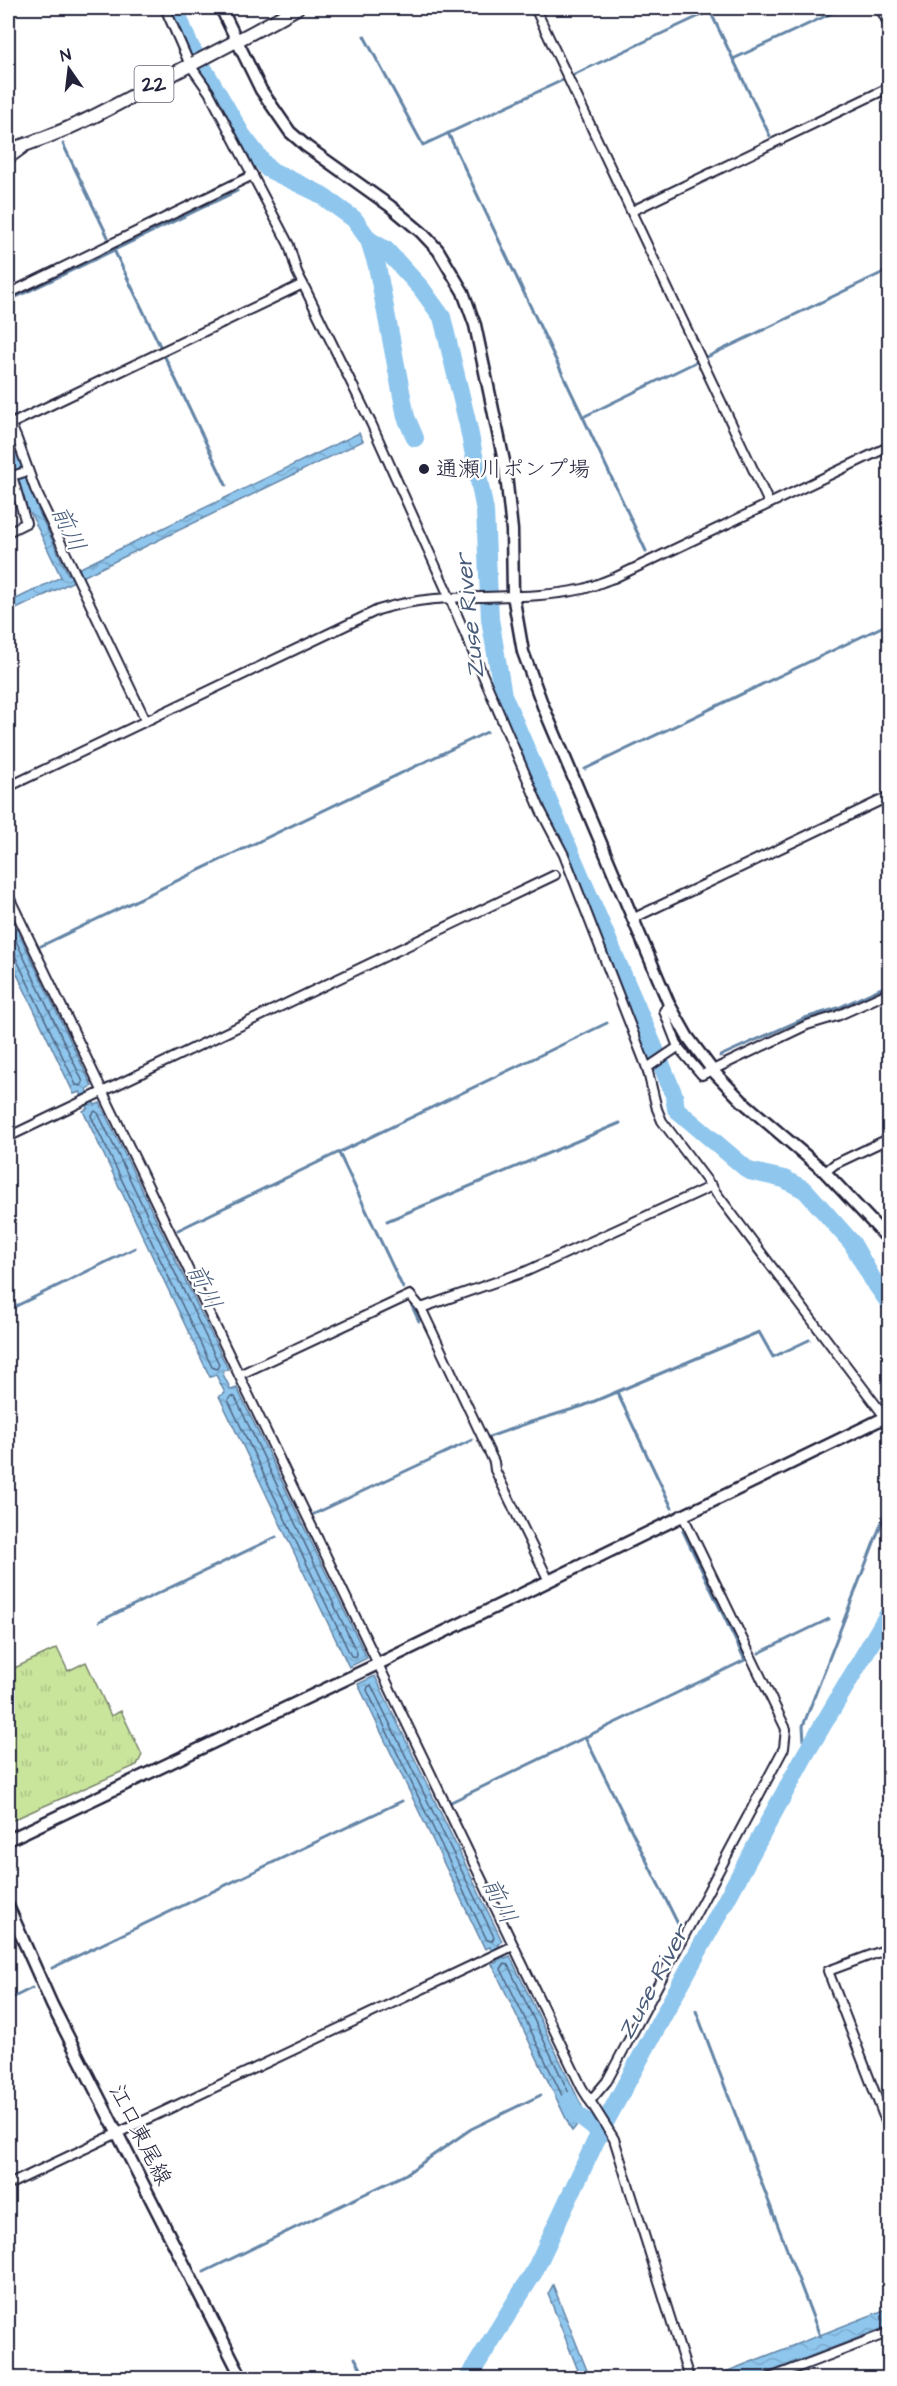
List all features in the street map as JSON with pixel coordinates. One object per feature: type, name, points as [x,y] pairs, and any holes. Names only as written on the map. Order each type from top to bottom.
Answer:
[{"type":"main road","name":"22","points":[[8,150],[78,125],[297,8]]},
{"type":"street","points":[[8,1840],[378,1664],[548,1579],[887,1416],[662,1121],[654,1100],[648,1066],[564,855],[542,811],[450,596],[371,423],[303,284],[289,245],[209,92],[190,65],[165,8]]},
{"type":"street","points":[[221,8],[261,90],[290,132],[390,206],[421,232],[438,250],[463,292],[475,325],[505,466],[512,530],[508,595],[524,652],[536,686],[669,1004],[687,1036],[713,1071],[742,1101],[825,1172],[890,1241]]},
{"type":"street","points":[[535,8],[769,503]]},
{"type":"street","points":[[880,8],[890,27]]},
{"type":"street","points":[[632,211],[890,87]]},
{"type":"street","points":[[8,160],[32,143]]},
{"type":"street","points":[[8,294],[253,176]]},
{"type":"street","points":[[146,721],[27,471],[9,421],[303,284]]},
{"type":"street","points":[[8,787],[378,610],[398,604],[450,596],[508,595],[584,589],[890,446]]},
{"type":"street","points":[[8,532],[26,523],[12,476],[27,471]]},
{"type":"street","points":[[632,919],[890,796]]},
{"type":"street","points":[[8,1137],[555,875]]},
{"type":"street","points":[[8,895],[513,1946],[591,2104],[614,2139],[689,2379]]},
{"type":"street","points":[[669,1004],[664,1011],[676,1048],[702,1075],[807,1025],[837,1016],[890,992]]},
{"type":"street","points":[[648,1066],[676,1048]]},
{"type":"street","points":[[825,1172],[835,1164],[890,1138]]},
{"type":"street","points":[[421,1308],[527,1271],[712,1186]]},
{"type":"street","points":[[239,1376],[410,1295],[421,1308],[548,1579]]},
{"type":"street","points":[[591,2104],[607,2081],[784,1748],[786,1729],[682,1515]]},
{"type":"street","name":"江口東尾線","points":[[8,1906],[38,1977],[240,2376]]},
{"type":"street","points":[[8,2185],[513,1946]]},
{"type":"street","points":[[890,1948],[828,1971],[890,2132]]},
{"type":"street","points":[[770,2379],[890,2332]]},
{"type":"street","points":[[227,2379],[240,2376]]},
{"type":"green space","points":[[57,1648],[68,1671],[86,1662],[111,1716],[121,1711],[142,1755],[137,1765],[8,1822],[8,1671]]},
{"type":"water","points":[[359,433],[363,441],[8,613],[8,603],[61,577],[31,514],[20,481],[24,480],[68,574]]},
{"type":"water","points":[[8,910],[92,1086],[87,1089],[95,1105],[100,1103],[228,1369],[222,1372],[231,1390],[237,1388],[367,1658],[349,1667],[219,1396],[225,1393],[216,1375],[210,1377],[83,1111],[88,1108],[80,1092],[74,1094],[8,955]]},
{"type":"water","points":[[375,1676],[502,1941],[498,1944],[505,1958],[510,1956],[584,2111],[582,2119],[572,2131],[492,1964],[497,1962],[490,1947],[485,1949],[358,1684]]},
{"type":"water","points":[[553,2285],[590,2378],[581,2378],[548,2294]]},
{"type":"water","points":[[889,2308],[889,2326],[754,2378],[710,2378]]},
{"type":"waterway","name":"Zuse River","points":[[175,8],[189,44],[242,135],[268,169],[318,193],[354,219],[369,240],[386,250],[421,288],[442,317],[468,425],[485,511],[490,619],[503,695],[662,1066],[674,1095],[676,1109],[749,1171],[784,1179],[805,1190],[852,1243],[890,1304]]},
{"type":"waterway","points":[[733,59],[843,8]]},
{"type":"waterway","points":[[573,75],[710,11],[770,136]]},
{"type":"waterway","points":[[364,36],[423,145],[563,80]]},
{"type":"waterway","points":[[448,133],[583,417],[696,362]]},
{"type":"waterway","points":[[63,144],[108,237]]},
{"type":"waterway","points":[[8,301],[237,191]]},
{"type":"waterway","points":[[369,240],[377,266],[406,417],[415,438]]},
{"type":"waterway","points":[[114,250],[160,346]]},
{"type":"waterway","points":[[707,357],[890,269]]},
{"type":"waterway","points":[[165,357],[226,485]]},
{"type":"waterway","points":[[583,417],[646,551]]},
{"type":"waterway","name":"前川","points":[[8,438],[30,504]]},
{"type":"waterway","points":[[585,769],[890,623]]},
{"type":"waterway","points":[[41,946],[487,732]]},
{"type":"waterway","points":[[720,1056],[805,1018],[838,1008],[890,984]]},
{"type":"waterway","points":[[178,1230],[607,1023]]},
{"type":"waterway","points":[[387,1221],[620,1123]]},
{"type":"waterway","points":[[339,1153],[403,1288]]},
{"type":"waterway","points":[[8,1310],[135,1248]]},
{"type":"waterway","points":[[411,1304],[419,1321]]},
{"type":"waterway","points":[[489,1437],[583,1406],[759,1332],[773,1357],[809,1340]]},
{"type":"waterway","points":[[617,1392],[672,1508]]},
{"type":"waterway","points":[[314,1514],[472,1440]]},
{"type":"waterway","points":[[805,1755],[803,1726],[890,1501]]},
{"type":"waterway","points":[[451,1802],[745,1660],[683,1531]]},
{"type":"waterway","points":[[100,1621],[276,1537]]},
{"type":"waterway","name":"Zuse River","points":[[468,2378],[534,2272],[600,2132],[805,1755],[890,1611]]},
{"type":"waterway","points":[[759,1653],[829,1619]]},
{"type":"waterway","points":[[585,1737],[679,1926]]},
{"type":"waterway","points":[[52,1968],[402,1801]]},
{"type":"waterway","points":[[8,2000],[32,1988]]},
{"type":"waterway","points":[[696,2011],[820,2336]]},
{"type":"waterway","points":[[204,2272],[406,2174],[471,2129],[541,2095]]},
{"type":"waterway","name":"前川","points":[[569,2101],[574,2112],[600,2132]]},
{"type":"waterway","points":[[355,2358],[366,2378]]},
{"type":"place","name":"通瀬川ポンプ場","points":[[424,469]]}]
